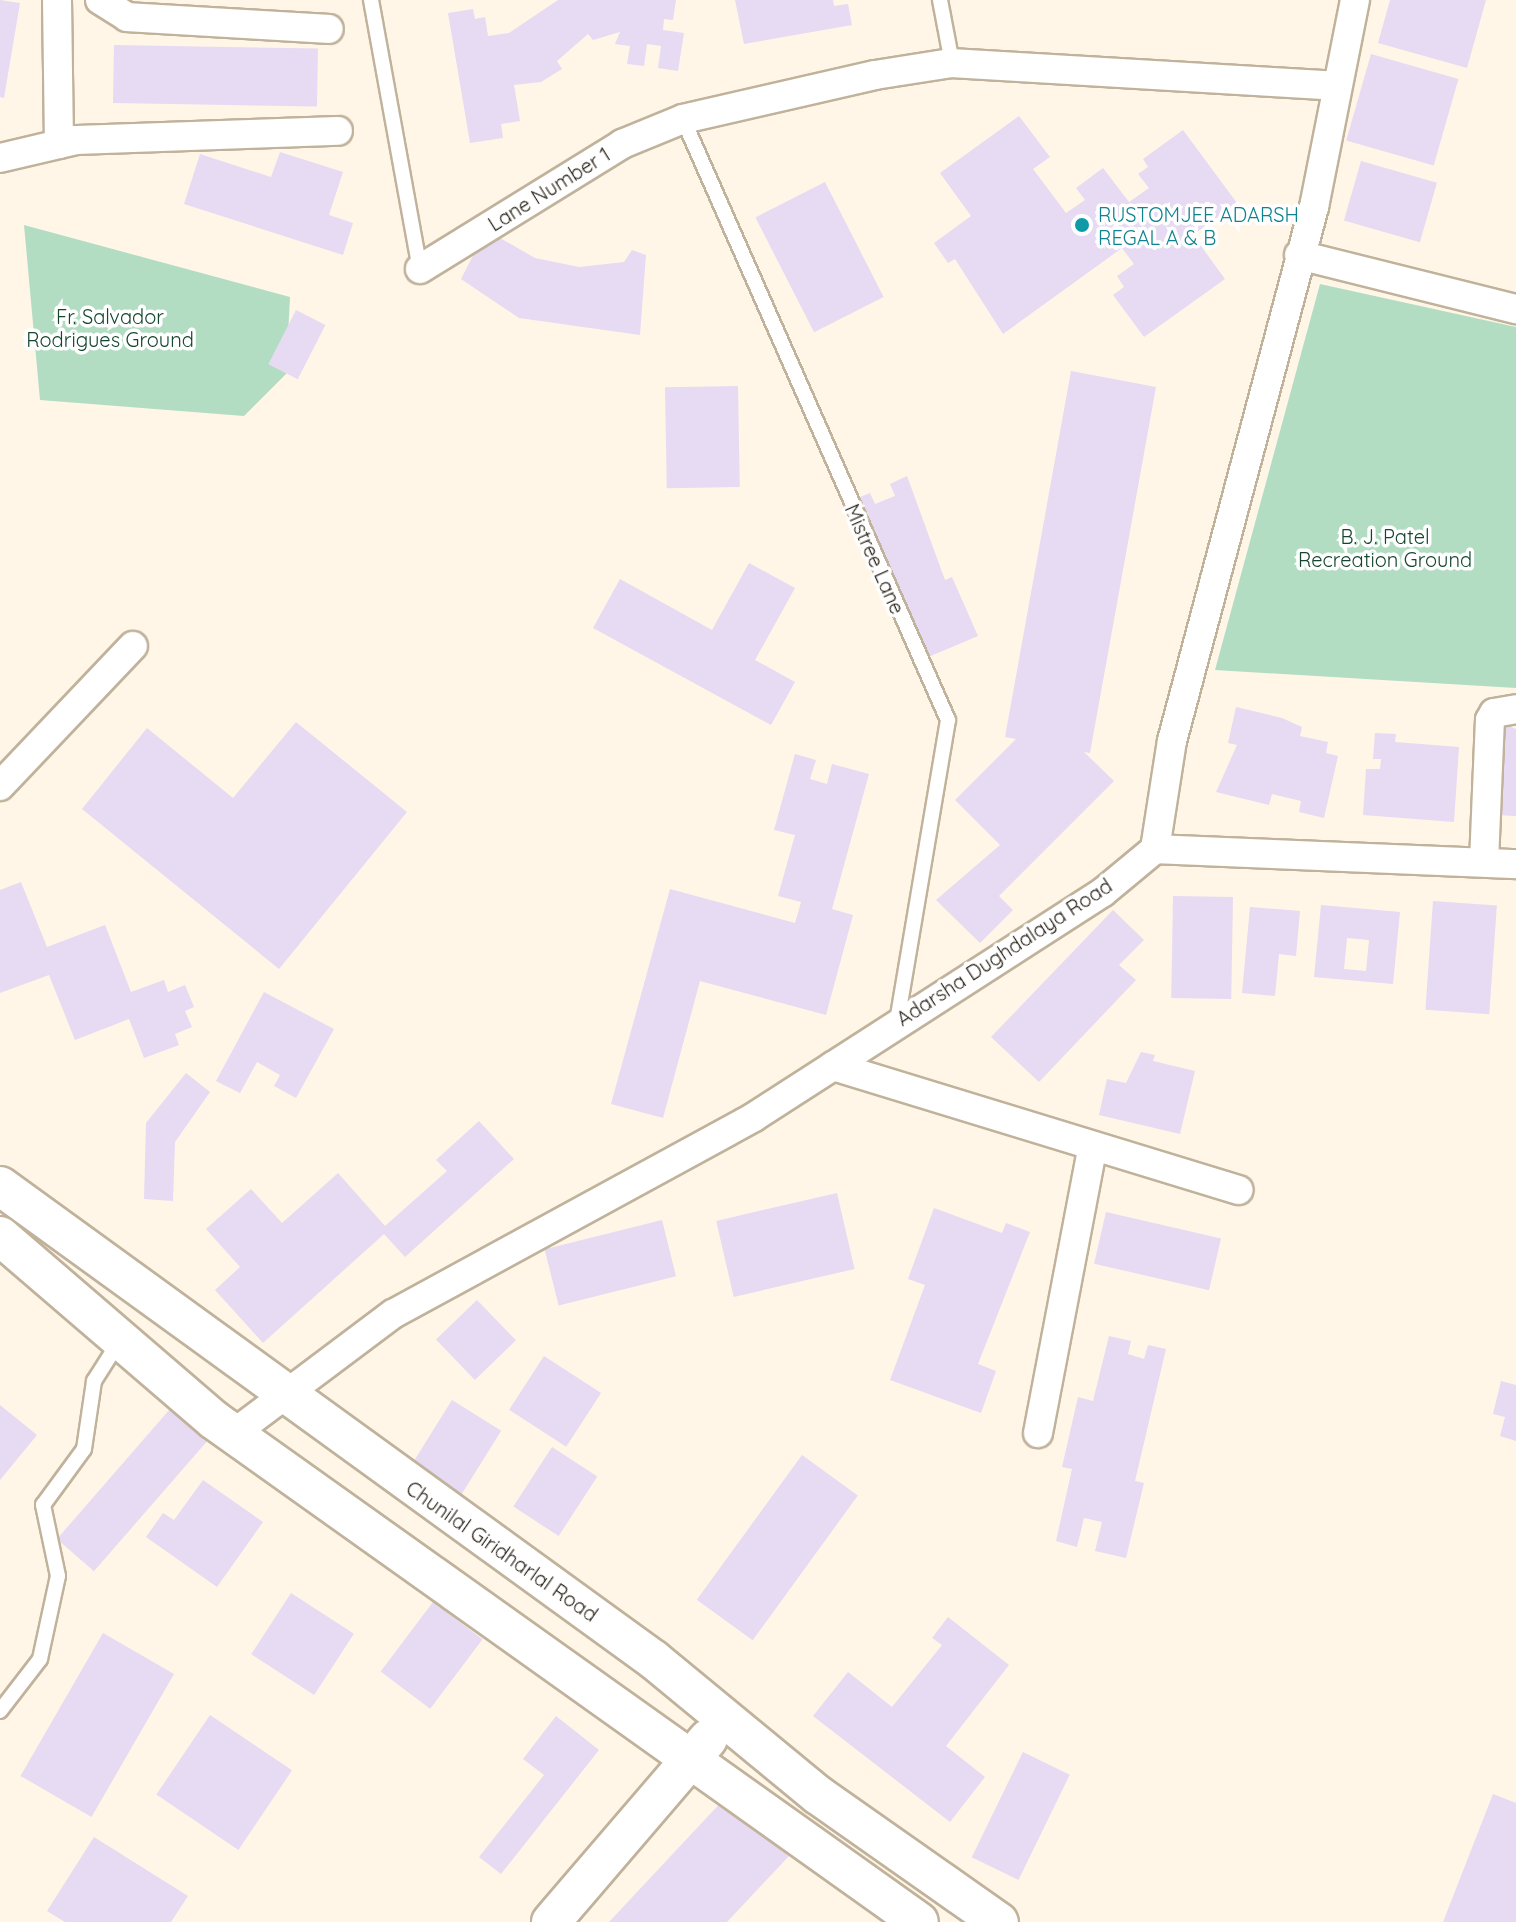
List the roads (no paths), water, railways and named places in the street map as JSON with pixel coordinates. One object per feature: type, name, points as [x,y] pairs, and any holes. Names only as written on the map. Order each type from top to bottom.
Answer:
[{"type":"main road","name":"Chunilal Giridharlal Road","points":[[0,1186],[281,1394],[728,1717],[818,1795],[999,1922]]},
{"type":"main road","points":[[0,1236],[233,1434],[693,1756],[919,1922]]},
{"type":"main road","points":[[554,1921],[728,1717]]},
{"type":"street","points":[[57,0],[59,144]]},
{"type":"street","points":[[100,0],[127,17],[329,29]]},
{"type":"street","points":[[1355,0],[1299,255],[1172,741],[1155,849],[1516,864]]},
{"type":"street","name":"Lane Number 1","points":[[420,269],[622,144],[683,119],[952,63],[1334,86]]},
{"type":"street","points":[[0,158],[59,144],[338,131]]},
{"type":"street","points":[[1299,255],[1516,309]]},
{"type":"street","points":[[0,786],[133,646]]},
{"type":"street","points":[[1484,862],[1490,720],[1494,713],[1516,709]]},
{"type":"street","name":"Adarsha Dughdalaya Road","points":[[233,1434],[281,1394],[393,1314],[754,1117],[897,1020],[1102,893],[1155,849]]},
{"type":"street","points":[[833,1066],[1238,1190]]},
{"type":"street","points":[[1038,1433],[1093,1146]]},
{"type":"lane","points":[[371,0],[420,269]]},
{"type":"lane","points":[[940,0],[952,63]]},
{"type":"lane","name":"Mistree Lane","points":[[683,119],[948,720],[897,1020]]},
{"type":"lane","points":[[0,1711],[40,1659],[58,1576],[43,1505],[84,1449],[94,1381],[120,1339]]},
{"type":"place","name":"RUSTOMJEE ADARSH REGAL A & B","points":[[1082,225]]},
{"type":"park label","name":"Fr. Salvador Rodrigues Ground","points":[[110,328]]},
{"type":"park label","name":"B. J. Patel Recreation Ground","points":[[1385,548]]}]
